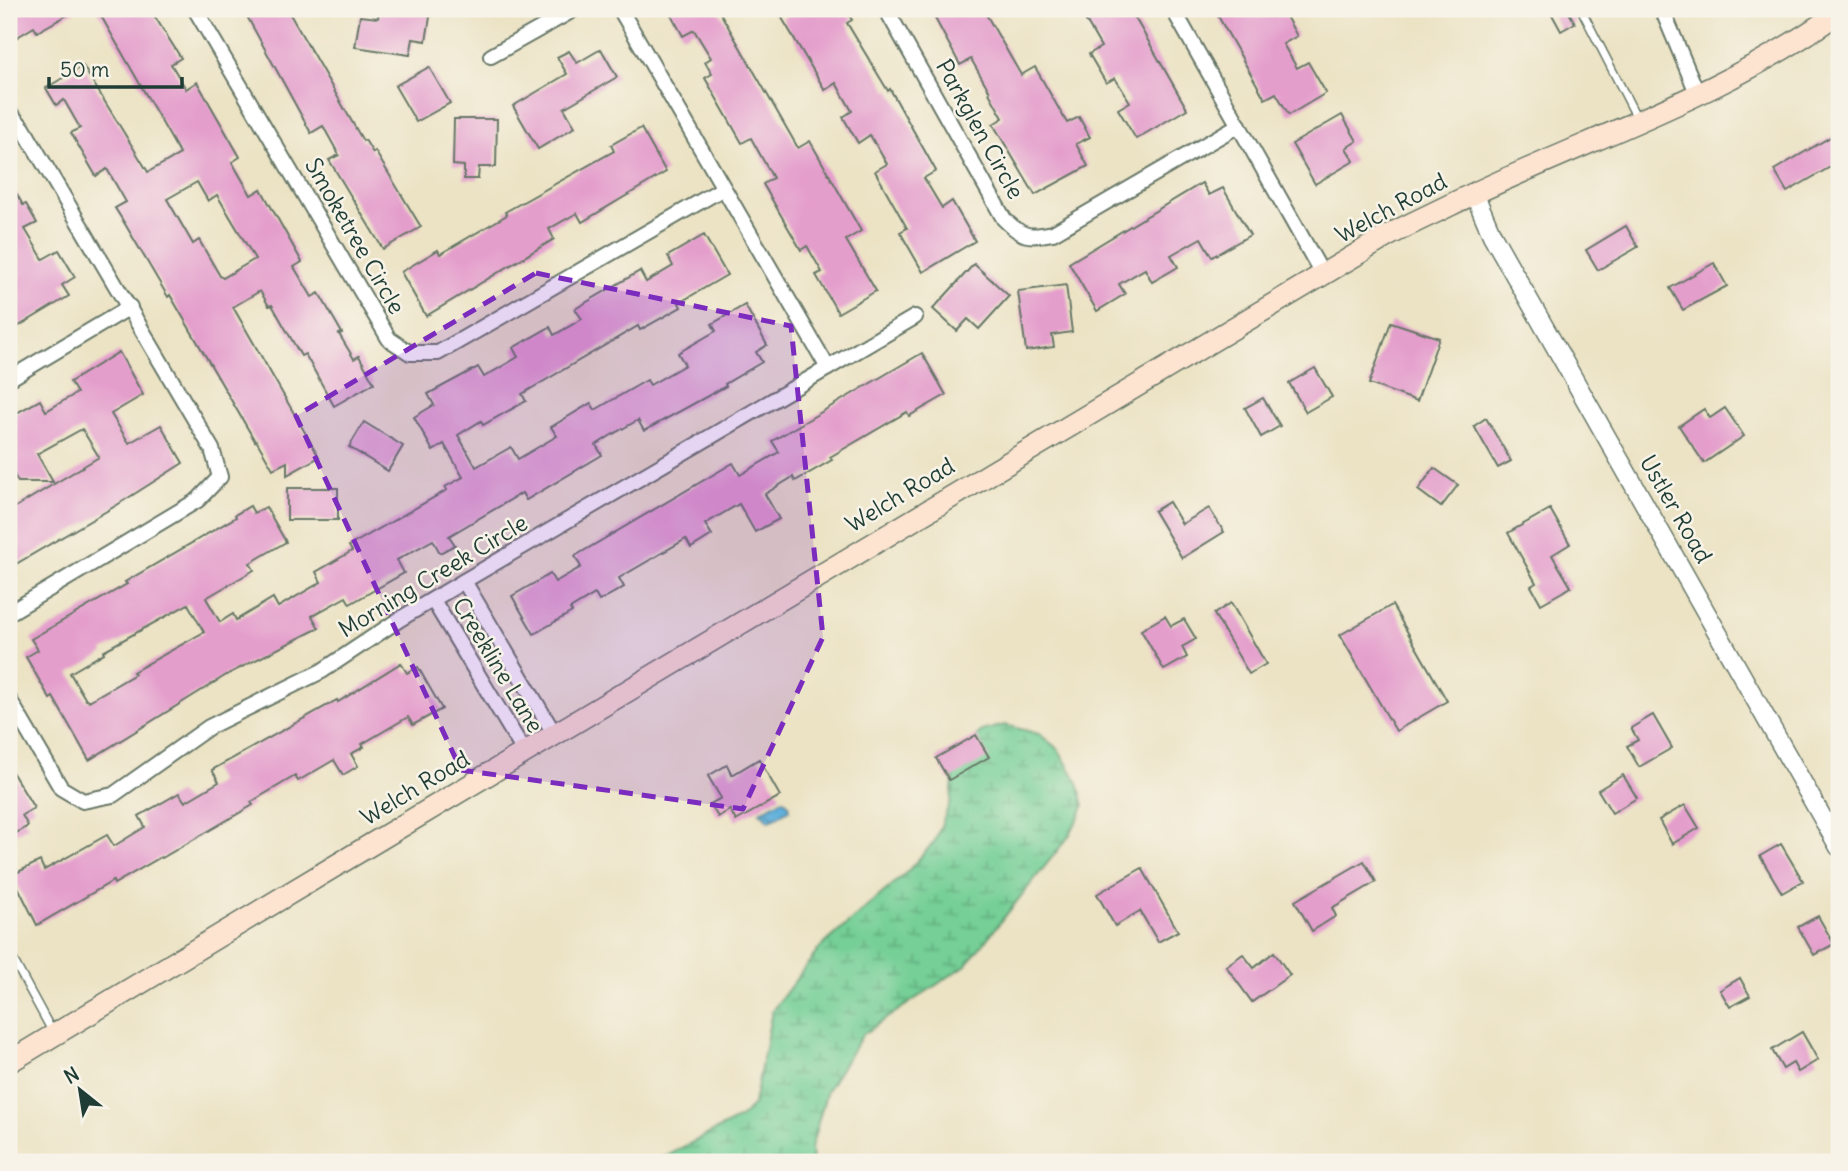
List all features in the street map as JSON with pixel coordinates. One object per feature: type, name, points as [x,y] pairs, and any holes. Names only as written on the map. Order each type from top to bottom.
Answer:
[{"type":"main road","name":"Welch Road","points":[[9,1062],[871,543],[1391,234],[1551,157],[1699,95],[1810,33],[1839,12]]},
{"type":"street","name":"Smoketree Circle","points":[[195,9],[389,339],[410,353],[438,352],[722,189]]},
{"type":"street","points":[[491,56],[575,9]]},
{"type":"street","points":[[620,9],[828,368]]},
{"type":"street","name":"Parkglen Circle","points":[[886,9],[1004,219],[1016,231],[1032,237],[1053,233],[1238,125]]},
{"type":"street","points":[[1173,9],[1323,275]]},
{"type":"street","points":[[1662,9],[1699,95]]},
{"type":"street","points":[[9,112],[23,128],[130,307],[212,449],[220,477],[198,500],[9,613]]},
{"type":"street","name":"Ustler Road","points":[[1474,193],[1492,235],[1839,847]]},
{"type":"street","points":[[9,379],[130,307]]},
{"type":"street","name":"Morning Creek Circle","points":[[9,699],[61,788],[83,801],[113,795],[209,727],[323,671],[464,581],[915,317]]},
{"type":"street","name":"Creekline Lane","points":[[464,581],[555,735]]},
{"type":"street","name":"Creekline Lane","points":[[433,600],[525,753]]},
{"type":"lane","points":[[1581,9],[1639,122]]},
{"type":"lane","points":[[10,958],[54,1034]]},
{"type":"highlighted area","points":[[536,273],[791,326],[823,637],[743,809],[461,770],[296,416]]},
{"type":"green space","points":[[1005,725],[1039,734],[1058,749],[1078,783],[1084,806],[1069,836],[966,965],[863,1034],[827,1090],[811,1148],[812,1162],[654,1162],[740,1118],[754,1104],[772,1011],[820,948],[907,872],[935,841],[951,800],[956,754],[982,731]]},
{"type":"water","points":[[783,799],[789,804],[789,810],[769,821],[760,812]]},
{"type":"building","points":[[9,9],[78,9],[37,32],[34,27],[9,42]]},
{"type":"building","points":[[97,9],[150,9],[181,58],[171,64],[186,89],[197,82],[240,157],[232,162],[251,195],[261,189],[302,262],[294,267],[312,297],[319,293],[354,359],[359,356],[374,383],[334,406],[305,354],[301,356],[272,305],[269,306],[260,291],[233,307],[319,457],[287,475],[287,462],[273,469],[255,441],[170,295],[168,297],[115,208],[126,202],[107,169],[96,176],[71,133],[80,128],[64,100],[56,105],[46,88],[83,66],[148,172],[180,154]],"holes":[[[197,182],[208,201],[217,195],[255,259],[223,278],[199,240],[193,244],[167,199]]]},
{"type":"building","points":[[243,9],[287,9],[363,141],[365,140],[373,153],[375,151],[421,227],[383,249],[329,160],[339,155],[323,126],[311,133]]},
{"type":"building","points":[[379,9],[431,11],[426,41],[413,39],[410,55],[355,47],[360,16],[378,18]]},
{"type":"building","points":[[668,9],[718,9],[798,148],[810,141],[861,231],[846,240],[876,291],[838,313],[816,275],[822,272],[807,246],[801,250],[763,184],[773,178],[751,138],[742,143],[705,78],[712,74],[705,62],[711,58],[694,30],[683,36]]},
{"type":"building","points":[[798,9],[845,9],[852,20],[847,23],[888,91],[890,89],[936,171],[924,178],[942,208],[952,201],[975,241],[923,272],[900,232],[907,228],[875,171],[887,164],[870,135],[858,143],[843,117],[852,111],[836,83],[825,90],[782,18]]},
{"type":"building","points":[[930,9],[983,9],[1021,75],[1035,67],[1067,123],[1079,117],[1090,137],[1076,144],[1088,166],[1035,195],[993,124],[1003,118],[990,92],[971,59],[960,65]]},
{"type":"building","points":[[1079,9],[1130,9],[1187,109],[1136,139],[1118,109],[1130,102],[1115,78],[1106,83],[1089,54],[1101,47]]},
{"type":"building","points":[[1214,9],[1266,9],[1271,17],[1283,11],[1297,36],[1283,44],[1297,68],[1308,62],[1326,93],[1289,115],[1276,93],[1265,99]]},
{"type":"building","points":[[1549,9],[1567,9],[1575,23],[1561,31]]},
{"type":"building","points":[[601,49],[617,77],[564,108],[575,127],[538,149],[513,106],[567,74],[557,57],[569,51],[577,63]]},
{"type":"building","points":[[429,67],[450,103],[416,122],[395,86]]},
{"type":"building","points":[[1342,115],[1357,141],[1346,148],[1354,161],[1315,184],[1292,144]]},
{"type":"building","points":[[454,119],[497,119],[496,167],[479,167],[478,179],[464,179],[464,166],[453,165]]},
{"type":"building","points":[[641,128],[666,172],[582,222],[577,213],[549,229],[554,239],[426,316],[401,272],[438,250],[440,254],[507,215],[505,212],[614,151],[611,145]]},
{"type":"building","points":[[1839,132],[1839,162],[1787,192],[1774,170]]},
{"type":"building","points":[[9,181],[37,223],[25,229],[43,259],[59,250],[75,277],[62,285],[69,296],[9,332]]},
{"type":"building","points":[[1202,183],[1209,195],[1223,188],[1250,235],[1212,257],[1201,238],[1171,255],[1178,267],[1152,282],[1145,269],[1119,284],[1125,294],[1097,311],[1069,263]]},
{"type":"building","points":[[1626,226],[1638,247],[1598,270],[1586,250]]},
{"type":"building","points":[[704,235],[727,275],[679,303],[681,307],[640,330],[638,326],[522,394],[526,401],[483,425],[481,421],[458,435],[476,467],[511,447],[518,459],[557,436],[551,427],[591,403],[595,410],[647,380],[650,385],[685,365],[678,353],[716,331],[712,324],[745,305],[767,345],[756,352],[762,362],[725,384],[726,386],[644,431],[638,420],[610,436],[596,445],[602,455],[526,500],[522,493],[449,536],[455,545],[440,553],[433,540],[397,560],[404,573],[350,604],[346,597],[312,616],[319,628],[228,674],[89,760],[53,697],[50,699],[26,657],[38,650],[31,639],[127,584],[125,582],[236,517],[235,515],[250,506],[254,513],[266,507],[286,542],[250,563],[254,570],[206,598],[220,622],[233,614],[236,620],[273,598],[278,607],[321,582],[316,572],[352,551],[349,546],[447,490],[445,487],[463,477],[444,444],[433,451],[414,417],[434,405],[428,394],[478,367],[484,377],[518,357],[513,348],[550,327],[554,335],[582,319],[575,309],[640,271],[646,282],[673,266],[668,256]],"holes":[[[188,604],[204,632],[133,672],[135,674],[89,701],[70,673],[104,653],[103,651]]]},
{"type":"building","points":[[1714,263],[1727,286],[1683,310],[1670,288]]},
{"type":"building","points":[[974,264],[1009,296],[979,329],[968,319],[957,331],[933,309]]},
{"type":"building","points":[[1066,285],[1072,332],[1052,335],[1054,347],[1026,351],[1018,291]]},
{"type":"building","points":[[1391,322],[1439,338],[1417,401],[1369,384]]},
{"type":"building","points":[[119,352],[143,395],[111,414],[129,443],[161,425],[183,463],[9,568],[9,511],[99,457],[82,429],[37,454],[53,482],[18,482],[9,466],[9,417],[40,400],[46,411],[77,393],[70,382]]},
{"type":"building","points":[[922,353],[946,395],[909,416],[907,412],[830,457],[832,460],[795,481],[793,477],[765,494],[779,519],[755,532],[739,504],[705,524],[712,535],[691,548],[686,539],[619,578],[624,587],[599,601],[595,594],[570,609],[572,612],[534,634],[512,596],[550,574],[555,582],[581,567],[575,556],[733,463],[740,475],[779,452],[772,441]]},
{"type":"building","points":[[1315,368],[1332,397],[1306,412],[1289,383]]},
{"type":"building","points":[[1263,398],[1280,426],[1261,437],[1245,408]]},
{"type":"building","points":[[1725,408],[1744,436],[1704,463],[1679,426],[1704,409],[1710,418]]},
{"type":"building","points":[[1486,418],[1511,461],[1498,468],[1474,426]]},
{"type":"building","points":[[364,422],[403,446],[388,471],[349,447]]},
{"type":"building","points":[[1434,468],[1458,485],[1441,507],[1418,490]]},
{"type":"building","points":[[287,488],[338,488],[338,520],[287,520]]},
{"type":"building","points":[[1169,502],[1182,524],[1209,508],[1224,532],[1182,558],[1154,511]]},
{"type":"building","points":[[1550,509],[1570,544],[1552,555],[1571,587],[1541,604],[1531,586],[1536,583],[1508,533]]},
{"type":"building","points":[[1231,603],[1266,664],[1249,674],[1214,614]]},
{"type":"building","points":[[1392,605],[1447,701],[1396,731],[1340,635]]},
{"type":"building","points":[[1165,616],[1171,626],[1184,619],[1196,639],[1182,647],[1187,657],[1164,670],[1141,630]]},
{"type":"building","points":[[401,663],[407,673],[418,667],[442,709],[413,725],[408,717],[362,744],[364,747],[351,754],[358,766],[343,775],[334,760],[298,781],[295,776],[251,802],[253,805],[162,858],[114,884],[113,881],[37,925],[12,875],[40,861],[44,870],[107,835],[114,846],[145,827],[139,816],[179,793],[185,802],[219,782],[212,770],[337,700],[338,702]]},
{"type":"building","points":[[1653,715],[1672,748],[1639,767],[1627,746],[1638,740],[1631,728]]},
{"type":"building","points":[[976,735],[989,757],[949,780],[936,758]]},
{"type":"building","points":[[759,759],[780,796],[736,821],[730,810],[718,817],[710,804],[721,798],[708,776],[727,765],[732,775]]},
{"type":"building","points":[[9,767],[34,808],[22,815],[28,826],[9,837]]},
{"type":"building","points":[[1623,775],[1637,798],[1612,813],[1598,790]]},
{"type":"building","points":[[1685,805],[1699,828],[1672,844],[1659,820]]},
{"type":"building","points":[[1781,844],[1803,881],[1782,893],[1760,856]]},
{"type":"building","points":[[1364,861],[1376,882],[1332,908],[1336,916],[1312,931],[1295,901]]},
{"type":"building","points":[[1142,868],[1178,931],[1158,942],[1140,911],[1115,926],[1097,894]]},
{"type":"building","points":[[1818,916],[1834,944],[1814,955],[1798,927]]},
{"type":"building","points":[[1274,952],[1290,975],[1252,1002],[1226,966],[1243,954],[1254,968]]},
{"type":"building","points":[[1740,978],[1750,996],[1730,1007],[1720,990]]},
{"type":"building","points":[[1802,1032],[1818,1060],[1798,1072],[1793,1063],[1783,1069],[1772,1050]]}]
